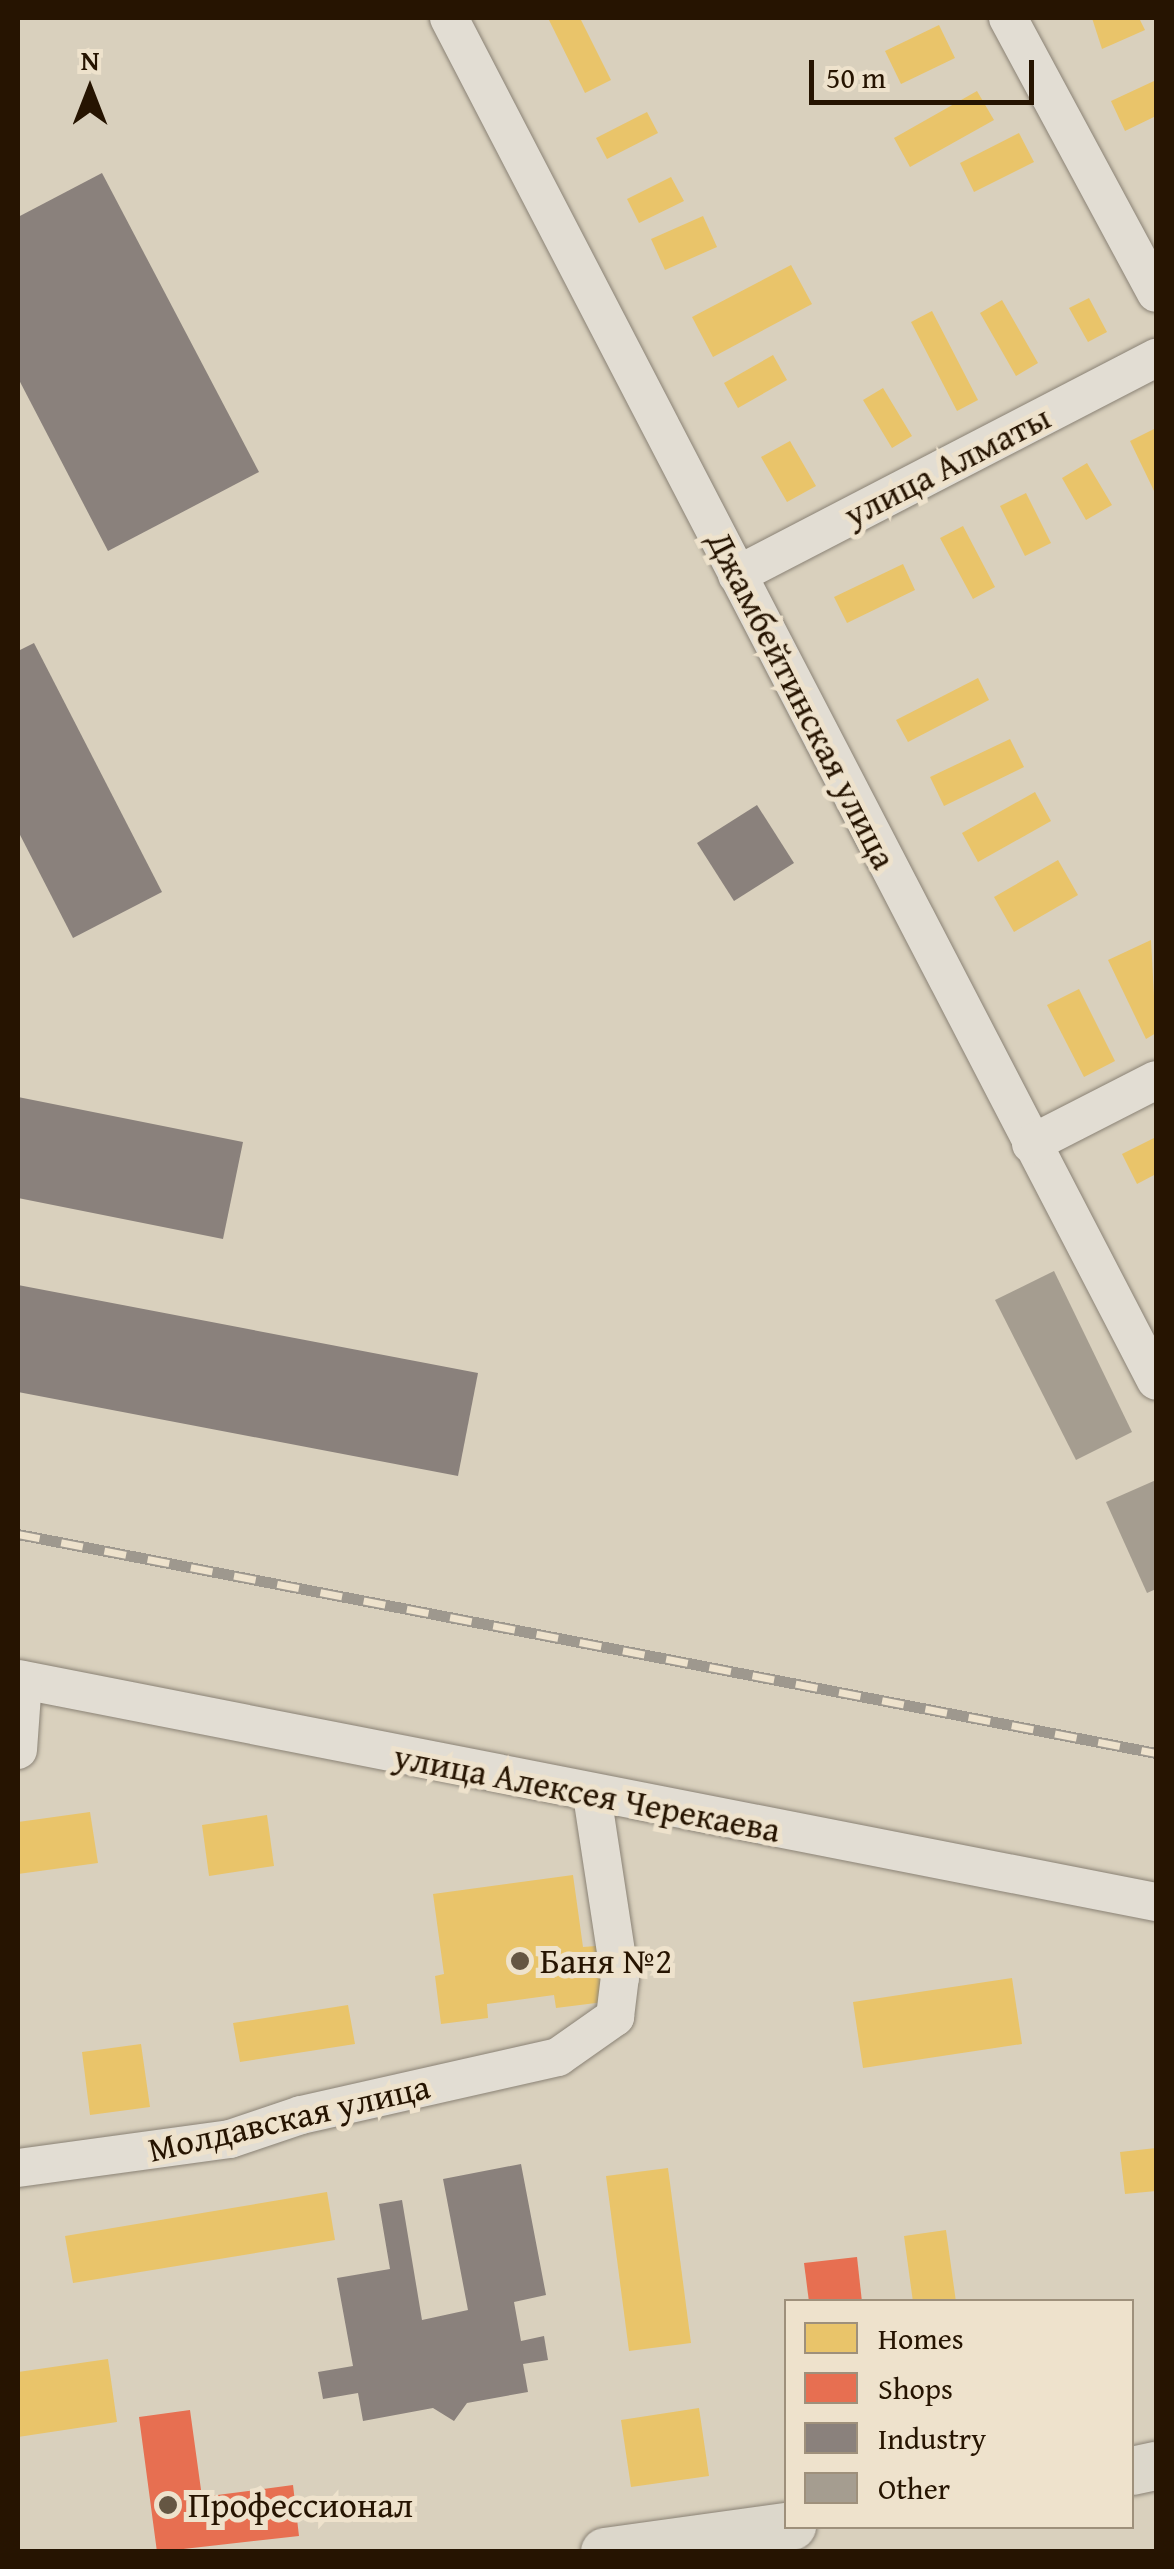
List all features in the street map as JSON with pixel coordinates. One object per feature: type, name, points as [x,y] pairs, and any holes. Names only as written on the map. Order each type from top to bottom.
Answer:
[{"type":"main road","points":[[606,2552],[784,2527]]},
{"type":"street","name":"Джамбейтинская улица","points":[[449,18],[1156,1381]]},
{"type":"street","points":[[1008,18],[1156,293]]},
{"type":"street","name":"улица Алматы","points":[[737,575],[1156,358]]},
{"type":"street","points":[[1032,1144],[1156,1080]]},
{"type":"street","points":[[18,1750],[20,1679]]},
{"type":"street","name":"улица Алексея Черекаева","points":[[20,1679],[592,1796],[1156,1902]]},
{"type":"street","name":"Молдавская улица","points":[[18,2168],[230,2139],[301,2115],[558,2057],[615,2017],[620,1978],[592,1796]]},
{"type":"building: Homes","points":[[548,18],[580,18],[611,80],[585,93]]},
{"type":"building: Homes","points":[[1092,18],[1139,18],[1145,30],[1102,49]]},
{"type":"building: Homes","points":[[939,25],[955,58],[901,84],[885,51]]},
{"type":"building: Homes","points":[[1154,81],[1156,116],[1125,131],[1111,101]]},
{"type":"building: Homes","points":[[977,91],[994,120],[910,167],[894,138]]},
{"type":"building: Homes","points":[[647,112],[658,133],[607,159],[596,138]]},
{"type":"building: Homes","points":[[1019,133],[1034,162],[974,192],[960,163]]},
{"type":"building: Homes","points":[[671,177],[684,201],[639,223],[627,199]]},
{"type":"building: Homes","points":[[703,216],[717,247],[665,270],[651,239]]},
{"type":"building: Homes","points":[[791,265],[812,304],[713,357],[692,317]]},
{"type":"building: Homes","points":[[1089,298],[1107,332],[1088,342],[1069,308]]},
{"type":"building: Homes","points":[[1002,300],[1038,363],[1016,376],[980,313]]},
{"type":"building: Homes","points":[[932,311],[978,400],[957,411],[911,322]]},
{"type":"building: Homes","points":[[773,355],[787,380],[738,408],[724,383]]},
{"type":"building: Homes","points":[[883,388],[912,436],[892,448],[863,400]]},
{"type":"building: Homes","points":[[1156,428],[1156,495],[1130,441]]},
{"type":"building: Homes","points":[[790,441],[816,486],[787,502],[761,457]]},
{"type":"building: Homes","points":[[1087,463],[1112,505],[1086,520],[1062,478]]},
{"type":"building: Homes","points":[[1026,493],[1051,543],[1025,556],[1000,506]]},
{"type":"building: Homes","points":[[963,526],[995,587],[973,599],[940,538]]},
{"type":"building: Homes","points":[[903,564],[915,590],[847,623],[834,597]]},
{"type":"building: Homes","points":[[978,678],[989,700],[908,742],[896,720]]},
{"type":"building: Homes","points":[[1010,739],[1024,767],[944,806],[930,777]]},
{"type":"building: Homes","points":[[1035,792],[1051,821],[978,862],[962,833]]},
{"type":"building: Homes","points":[[1058,860],[1078,895],[1014,932],[994,897]]},
{"type":"building: Homes","points":[[1151,940],[1156,1033],[1146,1039],[1108,960]]},
{"type":"building: Homes","points":[[1079,989],[1115,1061],[1084,1077],[1047,1005]]},
{"type":"building: Homes","points":[[1156,1137],[1156,1174],[1137,1184],[1122,1154]]},
{"type":"building: Homes","points":[[90,1812],[98,1863],[18,1874],[18,1822]]},
{"type":"building: Homes","points":[[267,1815],[274,1866],[209,1876],[202,1825]]},
{"type":"building: Homes","name":"Баня №2","points":[[573,1875],[583,1947],[596,1946],[604,2002],[556,2008],[554,1995],[487,2004],[488,2018],[441,2024],[435,1976],[444,1974],[433,1894]]},
{"type":"building: Homes","points":[[1012,1978],[1022,2044],[863,2068],[853,2002]]},
{"type":"building: Homes","points":[[348,2005],[355,2044],[240,2062],[233,2023]]},
{"type":"building: Homes","points":[[141,2044],[150,2107],[90,2115],[82,2052]]},
{"type":"building: Homes","points":[[1156,2148],[1156,2191],[1125,2194],[1120,2152]]},
{"type":"building: Homes","points":[[668,2168],[691,2343],[629,2351],[606,2176]]},
{"type":"building: Homes","points":[[327,2192],[335,2240],[73,2283],[65,2236]]},
{"type":"building: Homes","points":[[946,2230],[956,2299],[913,2299],[904,2236]]},
{"type":"building: Homes","points":[[108,2359],[117,2422],[18,2437],[18,2372]]},
{"type":"building: Homes","points":[[699,2408],[709,2476],[631,2487],[621,2420]]},
{"type":"building: Shops","points":[[857,2257],[862,2299],[809,2299],[804,2263]]},
{"type":"building: Shops","points":[[190,2410],[202,2497],[293,2485],[299,2536],[157,2552],[139,2417]]},
{"type":"building: Industry","points":[[102,173],[259,472],[108,551],[18,378],[18,217]]},
{"type":"building: Industry","points":[[34,643],[162,892],[73,938],[18,831],[18,651]]},
{"type":"building: Industry","points":[[757,805],[794,863],[734,901],[697,843]]},
{"type":"building: Industry","points":[[18,1097],[243,1142],[223,1239],[18,1198]]},
{"type":"building: Industry","points":[[18,1285],[478,1373],[458,1476],[18,1392]]},
{"type":"building: Industry","points":[[521,2164],[546,2295],[514,2302],[521,2341],[544,2336],[548,2360],[523,2364],[528,2392],[467,2403],[454,2421],[433,2408],[363,2421],[358,2393],[323,2399],[318,2372],[353,2366],[337,2278],[390,2269],[379,2204],[402,2200],[422,2320],[468,2310],[443,2179]]},
{"type":"building: Other","points":[[1054,1271],[1132,1432],[1076,1460],[995,1300]]},
{"type":"building: Other","points":[[1156,1480],[1156,1589],[1147,1593],[1106,1502]]},
{"type":"railway","points":[[18,1534],[1156,1753]]},
{"type":"place","name":"Баня №2","points":[[520,1961]]},
{"type":"place","name":"Профессионал","points":[[168,2505]]}]
